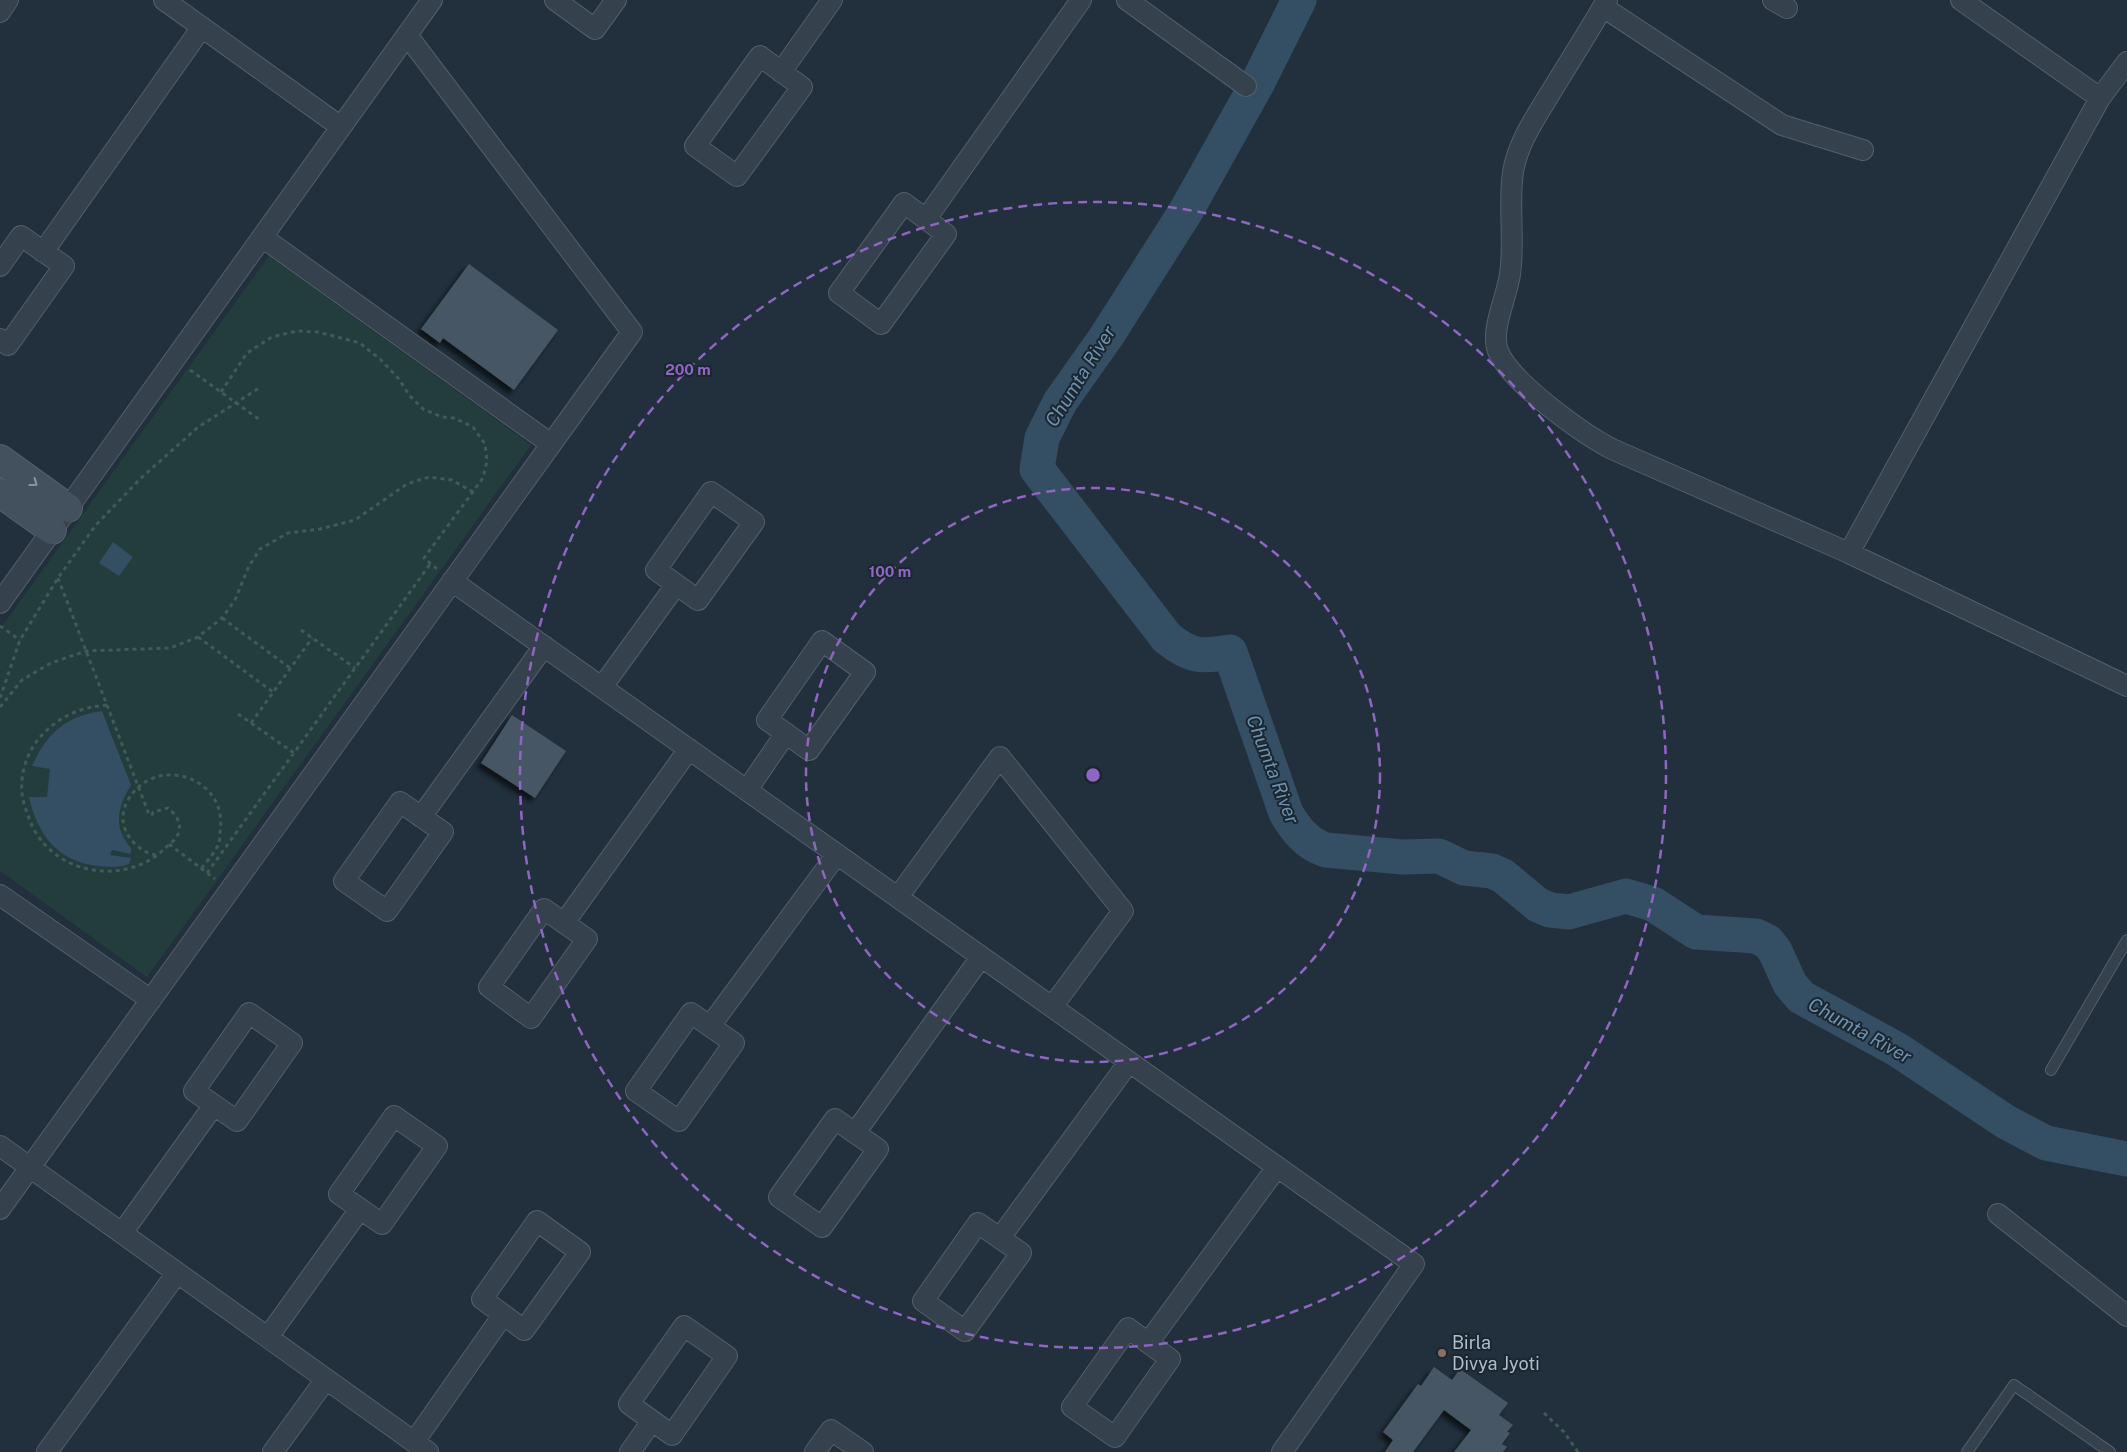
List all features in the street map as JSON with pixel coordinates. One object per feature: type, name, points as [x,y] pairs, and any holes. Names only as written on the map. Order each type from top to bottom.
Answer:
[{"type":"street","points":[[0,12],[8,0]]},
{"type":"street","points":[[164,0],[341,127]]},
{"type":"street","points":[[555,0],[595,29],[616,0]]},
{"type":"street","points":[[781,72],[832,0]]},
{"type":"street","points":[[926,219],[1080,0]]},
{"type":"street","points":[[1128,0],[1246,86]]},
{"type":"street","points":[[1961,0],[2100,98]]},
{"type":"street","points":[[0,603],[407,35],[424,3]]},
{"type":"street","points":[[1863,150],[1782,126],[1605,4],[1534,121],[1516,157],[1510,213],[1512,256],[1510,274],[1496,330],[1496,341],[1502,360],[1527,388],[1601,444],[1849,553],[2127,686]]},
{"type":"street","points":[[43,252],[202,27]]},
{"type":"street","points":[[0,1209],[632,332],[407,35]]},
{"type":"street","points":[[760,56],[781,72],[802,87],[737,176],[695,146],[760,56]]},
{"type":"street","points":[[1849,553],[2100,98],[2127,62]]},
{"type":"street","points":[[904,203],[926,219],[946,234],[881,324],[839,293],[904,203]]},
{"type":"street","points":[[0,266],[21,236],[64,266],[8,345],[0,339]]},
{"type":"street","points":[[262,237],[551,444]]},
{"type":"street","points":[[0,459],[68,508]]},
{"type":"street","points":[[711,492],[754,522],[698,600],[676,585],[656,570],[711,492]]},
{"type":"street","points":[[0,493],[52,530]]},
{"type":"street","points":[[452,581],[1414,1264],[1282,1452]]},
{"type":"street","points":[[602,687],[676,585]]},
{"type":"street","points":[[822,641],[865,672],[810,750],[786,734],[767,720],[822,641]]},
{"type":"street","points":[[421,817],[544,646]]},
{"type":"street","points":[[747,790],[786,734]]},
{"type":"street","points":[[564,923],[689,749]]},
{"type":"street","points":[[898,897],[1000,757],[1123,911],[1052,1007]]},
{"type":"street","points":[[400,802],[421,817],[443,832],[387,911],[344,880],[400,802]]},
{"type":"street","points":[[710,1026],[837,854]]},
{"type":"street","points":[[0,895],[150,1000]]},
{"type":"street","points":[[544,909],[564,923],[587,939],[531,1018],[488,987],[544,909]]},
{"type":"street","points":[[855,1133],[981,957]]},
{"type":"street","points":[[249,1013],[292,1043],[237,1121],[214,1105],[194,1091],[249,1013]]},
{"type":"street","points":[[691,1013],[710,1026],[734,1043],[679,1121],[636,1091],[691,1013]]},
{"type":"street","points":[[1000,1238],[1129,1062]]},
{"type":"street","points":[[122,1233],[214,1105]]},
{"type":"street","points":[[394,1116],[437,1146],[382,1224],[360,1209],[339,1194],[394,1116]]},
{"type":"street","points":[[835,1119],[855,1133],[878,1149],[822,1227],[780,1197],[835,1119]]},
{"type":"street","points":[[0,1146],[421,1447],[504,1315]]},
{"type":"street","points":[[1148,1343],[1277,1167]]},
{"type":"street","points":[[268,1338],[360,1209]]},
{"type":"street","points":[[1998,1214],[2127,1316]]},
{"type":"street","points":[[537,1222],[580,1252],[524,1330],[504,1315],[482,1300],[537,1222]]},
{"type":"street","points":[[978,1223],[1000,1238],[1021,1253],[966,1331],[923,1301],[978,1223]]},
{"type":"street","points":[[48,1452],[177,1273]]},
{"type":"street","points":[[684,1326],[727,1356],[672,1434],[652,1421],[629,1404],[684,1326]]},
{"type":"street","points":[[1128,1328],[1148,1343],[1170,1359],[1115,1437],[1072,1407],[1128,1328]]},
{"type":"street","points":[[273,1452],[326,1379]]},
{"type":"street","points":[[630,1452],[652,1421]]},
{"type":"street","points":[[815,1452],[831,1430],[863,1452]]},
{"type":"lane","points":[[2051,1070],[2127,940]]},
{"type":"lane","points":[[1966,1452],[2014,1384],[2110,1452]]},
{"type":"path","points":[[220,392],[247,353],[272,337],[297,331],[318,332],[360,344],[380,359],[423,409],[442,417],[454,418],[473,427],[485,444],[487,461],[484,478],[424,558]]},
{"type":"path","points":[[175,359],[260,420]]},
{"type":"path","points":[[0,698],[20,640],[58,578],[94,526],[140,479],[197,428],[259,388]]},
{"type":"path","points":[[0,707],[22,680],[50,663],[86,651],[170,648],[198,637],[222,618],[235,600],[249,566],[260,549],[288,533],[320,529],[355,520],[407,484],[429,477],[452,480],[473,492]]},
{"type":"path","points":[[207,873],[430,563]]},
{"type":"path","points":[[58,578],[139,787],[150,818],[152,812],[168,808],[178,819],[179,831],[176,838],[157,855],[135,867],[119,871],[90,870],[72,864],[48,848],[38,836],[29,819],[22,796],[22,776],[33,747],[44,733],[65,716],[82,709],[107,705]]},
{"type":"path","points":[[222,618],[290,668]]},
{"type":"path","points":[[0,626],[20,640]]},
{"type":"path","points":[[301,630],[355,668]]},
{"type":"path","points":[[198,637],[273,692]]},
{"type":"path","points":[[251,722],[312,638]]},
{"type":"path","points":[[238,714],[294,753]]},
{"type":"path","points":[[157,855],[148,854],[129,837],[124,827],[122,816],[126,805],[139,787],[156,777],[173,774],[191,777],[207,790],[219,804],[222,825],[218,846],[201,869]]},
{"type":"path","points":[[169,844],[230,890]]},
{"type":"path","points":[[1544,1413],[1564,1432],[1578,1452]]},
{"type":"green space","points":[[269,256],[531,445],[147,977],[0,871],[0,629]]},
{"type":"water","points":[[113,542],[133,557],[119,576],[99,563]]},
{"type":"water","points":[[102,711],[131,785],[120,810],[119,825],[121,833],[131,848],[131,854],[112,850],[110,855],[131,858],[129,864],[118,867],[84,863],[71,859],[61,852],[51,844],[44,834],[29,797],[47,797],[50,769],[32,766],[51,735],[78,717]]},
{"type":"building","points":[[469,264],[558,330],[514,390],[443,338],[440,343],[421,329]]},
{"type":"building","points":[[512,715],[566,751],[535,798],[481,763]]},
{"type":"building","points":[[1434,1367],[1452,1380],[1460,1369],[1508,1403],[1499,1415],[1513,1425],[1507,1432],[1510,1433],[1502,1444],[1507,1447],[1503,1452],[1454,1452],[1471,1430],[1444,1410],[1413,1452],[1385,1452],[1393,1440],[1383,1432],[1418,1384],[1421,1386]]},
{"type":"waterway","name":"Chumta River","points":[[1299,0],[1258,82],[1186,211],[1106,337],[1060,402],[1042,438],[1037,469],[1167,638],[1183,649],[1196,654],[1211,655],[1230,652],[1286,813],[1298,831],[1313,844],[1326,850],[1402,857],[1439,856],[1464,868],[1492,871],[1503,876],[1538,905],[1550,910],[1569,912],[1626,896],[1653,904],[1696,932],[1756,936],[1768,942],[1775,951],[1790,984],[1801,997],[1898,1050],[2006,1122],[2046,1143],[2127,1159]]},
{"type":"place","name":"Birla Divya Jyoti","points":[[1442,1353]]}]
